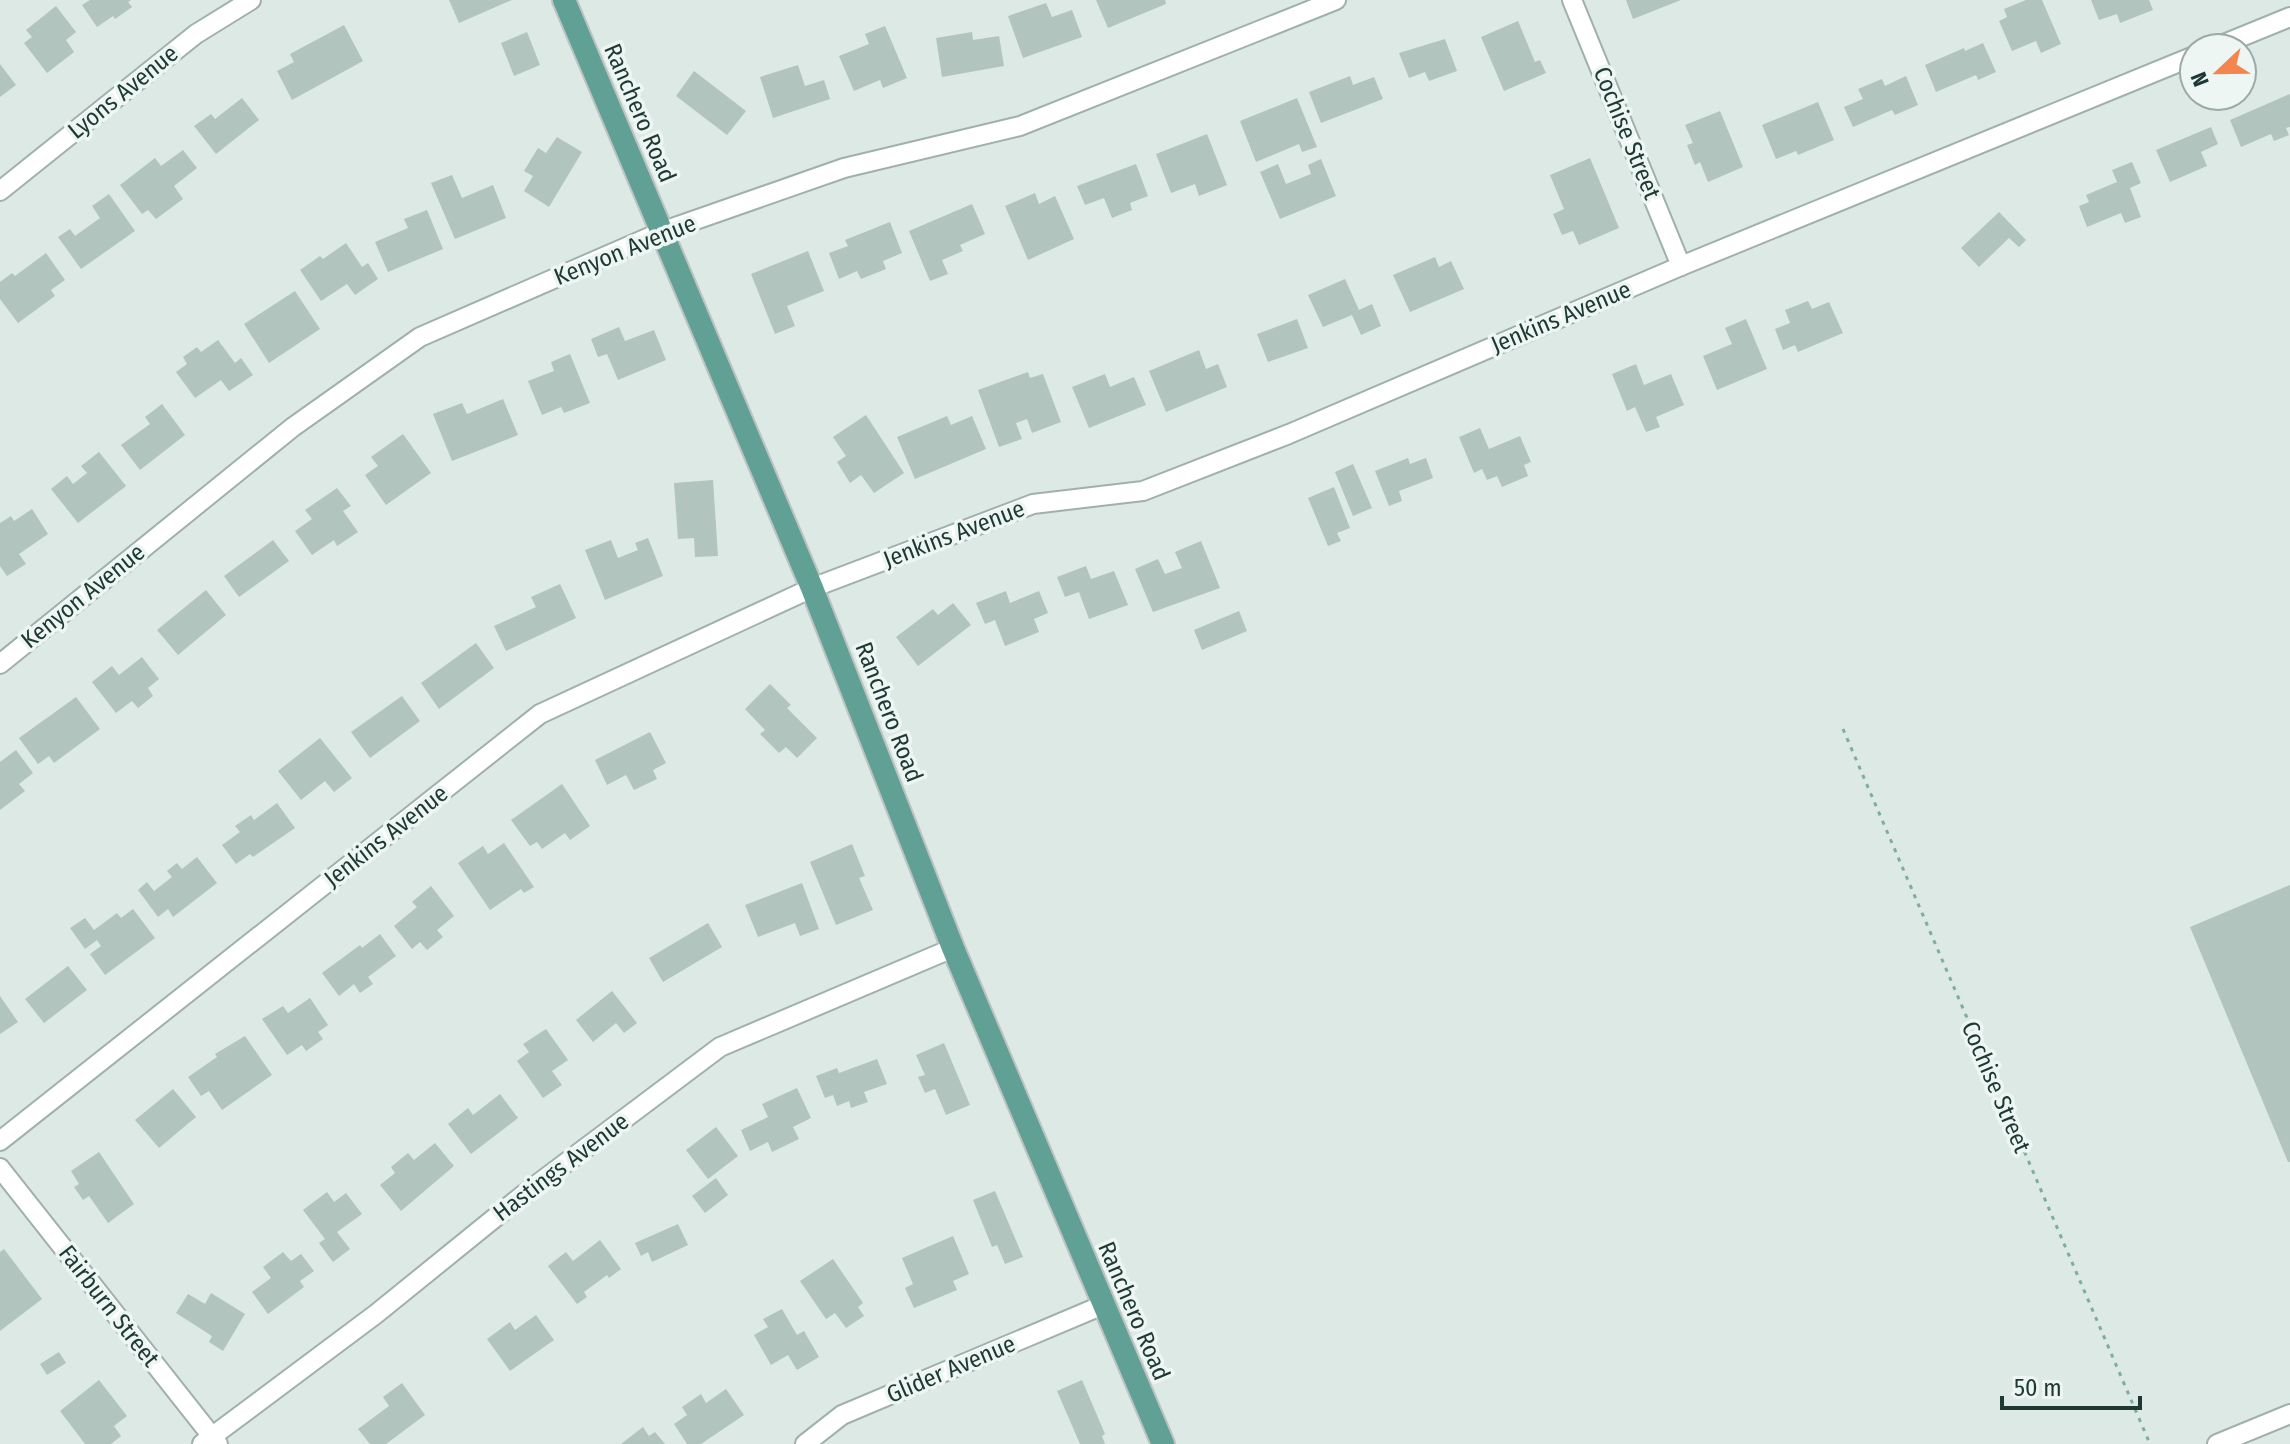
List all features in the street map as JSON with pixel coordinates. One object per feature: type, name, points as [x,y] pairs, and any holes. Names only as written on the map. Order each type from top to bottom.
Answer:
[{"type":"main road","name":"Ranchero Road","points":[[564,0],[812,588],[953,948],[1163,1444]]},
{"type":"street","name":"Lyons Avenue","points":[[0,191],[196,34],[251,0]]},
{"type":"street","name":"Kenyon Avenue","points":[[0,664],[293,427],[420,337],[661,232],[844,168],[1020,126],[1336,0]]},
{"type":"street","name":"Cochise Street","points":[[1572,0],[1681,266]]},
{"type":"street","points":[[2253,32],[2290,17]]},
{"type":"street","name":"Jenkins Avenue","points":[[0,1141],[540,714],[812,588],[1033,504],[1143,491],[1289,434],[1681,266],[2178,63]]},
{"type":"street","name":"Hastings Avenue","points":[[211,1441],[376,1314],[523,1195],[720,1047],[953,948]]},
{"type":"street","name":"Fairburn Street","points":[[0,1168],[211,1441]]},
{"type":"street","name":"Glider Avenue","points":[[805,1444],[842,1415],[1103,1305]]},
{"type":"street","points":[[2217,1444],[2290,1414]]},
{"type":"path","name":"Cochise Street","points":[[1843,729],[2150,1444]]},
{"type":"building","points":[[90,0],[131,0],[128,2],[132,7],[97,27],[82,5]]},
{"type":"building","points":[[449,0],[512,0],[459,23]]},
{"type":"building","points":[[1096,0],[1165,0],[1166,4],[1108,28]]},
{"type":"building","points":[[1626,0],[1681,0],[1633,19]]},
{"type":"building","points":[[2026,0],[2042,0],[2061,44],[2041,53],[2036,41],[2012,51],[1999,21],[2007,17],[2004,9]]},
{"type":"building","points":[[2091,0],[2149,0],[2153,10],[2120,23],[2117,14],[2099,20]]},
{"type":"building","points":[[1046,3],[1052,17],[1072,10],[1082,37],[1023,58],[1008,16]]},
{"type":"building","points":[[56,6],[76,32],[66,40],[74,52],[47,73],[24,43],[32,37],[26,30]]},
{"type":"building","points":[[1518,21],[1535,62],[1540,60],[1546,73],[1504,91],[1481,37]]},
{"type":"building","points":[[344,25],[363,61],[292,100],[277,71],[294,62],[290,54]]},
{"type":"building","points":[[885,26],[907,78],[883,88],[880,80],[854,91],[839,56],[869,44],[865,34]]},
{"type":"building","points":[[527,32],[540,65],[514,76],[501,43]]},
{"type":"building","points":[[972,32],[973,40],[999,36],[1004,66],[942,77],[936,38]]},
{"type":"building","points":[[1445,39],[1457,71],[1429,81],[1425,72],[1409,78],[1399,53]]},
{"type":"building","points":[[1983,43],[1996,72],[1978,80],[1976,75],[1936,92],[1925,65]]},
{"type":"building","points":[[0,64],[16,85],[0,97]]},
{"type":"building","points":[[798,65],[805,86],[824,80],[830,99],[773,118],[760,77]]},
{"type":"building","points":[[694,71],[746,111],[727,135],[676,96]]},
{"type":"building","points":[[1350,76],[1353,85],[1374,77],[1383,99],[1321,123],[1309,92]]},
{"type":"building","points":[[1906,76],[1918,105],[1895,115],[1892,110],[1853,127],[1844,107],[1863,99],[1858,89],[1882,79],[1885,86]]},
{"type":"building","points":[[2290,94],[2290,127],[2286,128],[2289,135],[2274,141],[2271,134],[2241,147],[2230,120],[2248,112],[2258,112],[2258,108]]},
{"type":"building","points":[[242,98],[259,120],[216,154],[194,126],[211,114],[215,119]]},
{"type":"building","points":[[1297,98],[1317,147],[1302,152],[1299,144],[1256,162],[1240,121]]},
{"type":"building","points":[[1818,102],[1834,140],[1798,155],[1796,151],[1776,159],[1762,125]]},
{"type":"building","points":[[1720,111],[1743,167],[1708,182],[1700,162],[1695,165],[1687,145],[1693,143],[1685,125]]},
{"type":"building","points":[[2211,127],[2218,144],[2201,152],[2207,166],[2170,182],[2156,150]]},
{"type":"building","points":[[1207,134],[1227,185],[1199,196],[1195,184],[1171,193],[1156,154]]},
{"type":"building","points":[[557,137],[582,152],[549,207],[524,191],[533,176],[524,171],[538,148],[546,153]]},
{"type":"building","points":[[183,150],[197,168],[174,186],[183,199],[156,219],[148,210],[142,214],[120,185],[155,158],[161,166]]},
{"type":"building","points":[[1590,158],[1619,228],[1579,245],[1573,231],[1562,235],[1553,214],[1564,209],[1550,175]]},
{"type":"building","points":[[1321,159],[1336,196],[1280,219],[1260,172],[1278,164],[1286,184],[1311,174],[1308,165]]},
{"type":"building","points":[[2132,162],[2141,183],[2130,188],[2141,217],[2125,223],[2121,213],[2087,227],[2079,206],[2089,202],[2086,195],[2117,182],[2112,170]]},
{"type":"building","points":[[1136,164],[1148,196],[1130,203],[1132,210],[1112,218],[1104,198],[1085,205],[1077,186]]},
{"type":"building","points":[[452,175],[462,198],[493,185],[506,218],[455,239],[431,183]]},
{"type":"building","points":[[1035,193],[1039,204],[1055,196],[1074,239],[1028,260],[1005,206]]},
{"type":"building","points":[[109,194],[135,231],[81,269],[58,237],[70,229],[75,236],[100,218],[92,206]]},
{"type":"building","points":[[972,204],[985,234],[960,245],[963,251],[942,260],[948,274],[930,281],[909,231]]},
{"type":"building","points":[[427,210],[443,249],[388,272],[375,242],[408,228],[404,219]]},
{"type":"building","points":[[1999,212],[2026,240],[2019,247],[2009,238],[1979,267],[1961,248]]},
{"type":"building","points":[[890,222],[902,253],[883,261],[886,269],[861,279],[857,271],[839,279],[829,253],[848,246],[845,240]]},
{"type":"building","points":[[346,243],[362,267],[368,263],[378,279],[355,295],[347,284],[321,301],[300,270]]},
{"type":"building","points":[[808,251],[824,291],[787,306],[795,326],[775,334],[751,274]]},
{"type":"building","points":[[46,253],[65,280],[51,290],[55,296],[18,323],[0,299],[0,282],[12,273],[15,276]]},
{"type":"building","points":[[1435,257],[1439,267],[1451,261],[1464,289],[1410,312],[1393,275]]},
{"type":"building","points":[[1345,279],[1359,310],[1372,304],[1381,326],[1361,335],[1352,315],[1323,327],[1308,295]]},
{"type":"building","points":[[295,291],[320,329],[269,363],[244,324]]},
{"type":"building","points":[[1808,301],[1812,309],[1829,302],[1843,333],[1798,352],[1795,345],[1783,350],[1775,329],[1790,323],[1785,310]]},
{"type":"building","points":[[1297,319],[1308,348],[1268,362],[1257,334]]},
{"type":"building","points":[[1746,319],[1767,369],[1717,390],[1703,356],[1732,344],[1725,328]]},
{"type":"building","points":[[619,327],[625,341],[654,330],[666,360],[618,380],[607,354],[598,357],[591,339]]},
{"type":"building","points":[[218,340],[235,363],[241,358],[253,375],[229,391],[221,380],[195,398],[176,372],[187,364],[183,357],[197,347],[201,352]]},
{"type":"building","points":[[1199,350],[1206,369],[1218,364],[1227,387],[1166,412],[1149,371]]},
{"type":"building","points":[[570,354],[590,403],[564,413],[561,407],[542,415],[528,381],[554,371],[551,362]]},
{"type":"building","points":[[1636,364],[1644,385],[1671,374],[1684,405],[1656,417],[1660,427],[1646,432],[1635,407],[1627,411],[1612,374]]},
{"type":"building","points":[[1028,372],[1030,378],[1043,374],[1061,422],[1032,433],[1027,419],[1016,423],[1022,439],[999,447],[978,390]]},
{"type":"building","points":[[1105,374],[1110,387],[1134,377],[1146,405],[1089,428],[1072,387]]},
{"type":"building","points":[[503,399],[518,435],[452,461],[433,414],[462,403],[467,414]]},
{"type":"building","points":[[162,404],[185,435],[140,470],[121,445],[150,424],[145,417]]},
{"type":"building","points":[[866,415],[904,473],[874,493],[861,475],[850,483],[837,462],[846,456],[833,437]]},
{"type":"building","points":[[947,416],[951,425],[972,416],[986,449],[915,479],[897,437]]},
{"type":"building","points":[[1480,428],[1489,449],[1520,436],[1531,462],[1524,465],[1528,476],[1502,487],[1497,476],[1487,480],[1482,469],[1474,473],[1459,437]]},
{"type":"building","points":[[403,434],[431,473],[386,505],[365,475],[378,466],[371,457]]},
{"type":"building","points":[[99,452],[126,486],[78,523],[51,489],[67,476],[73,484],[87,473],[81,466]]},
{"type":"building","points":[[1408,458],[1410,464],[1426,458],[1433,478],[1399,491],[1402,501],[1389,506],[1375,471]]},
{"type":"building","points":[[1353,464],[1372,508],[1353,516],[1335,472]]},
{"type":"building","points":[[713,480],[718,556],[695,557],[694,538],[678,539],[674,483]]},
{"type":"building","points":[[1334,487],[1350,528],[1337,533],[1341,541],[1328,546],[1308,498]]},
{"type":"building","points":[[337,488],[351,506],[343,511],[358,532],[337,546],[334,540],[312,555],[295,531],[312,519],[305,510]]},
{"type":"building","points":[[32,509],[48,534],[19,554],[26,564],[7,576],[0,566],[0,523],[11,516],[14,521]]},
{"type":"building","points":[[648,538],[663,576],[605,600],[585,550],[611,540],[618,558],[638,550],[635,543]]},
{"type":"building","points":[[273,540],[289,561],[239,597],[224,576]]},
{"type":"building","points":[[1201,541],[1220,588],[1153,612],[1135,569],[1158,559],[1165,574],[1182,568],[1175,552]]},
{"type":"building","points":[[1086,566],[1091,579],[1114,571],[1128,605],[1089,619],[1079,592],[1065,597],[1057,577]]},
{"type":"building","points":[[560,584],[576,618],[506,651],[494,626],[536,607],[531,597]]},
{"type":"building","points":[[206,590],[226,615],[178,655],[157,630]]},
{"type":"building","points":[[1006,591],[1010,603],[1039,591],[1048,613],[1034,619],[1039,632],[1005,646],[995,620],[985,624],[976,603]]},
{"type":"building","points":[[953,603],[971,625],[918,666],[896,637],[933,609],[938,615]]},
{"type":"building","points":[[1239,611],[1247,631],[1202,650],[1194,630]]},
{"type":"building","points":[[476,643],[494,668],[439,709],[421,683]]},
{"type":"building","points":[[142,657],[159,679],[148,688],[153,696],[138,708],[132,701],[116,713],[92,682],[112,666],[119,675]]},
{"type":"building","points":[[770,684],[791,705],[787,708],[817,738],[797,758],[786,747],[779,753],[760,734],[765,730],[745,709]]},
{"type":"building","points":[[402,696],[420,721],[370,758],[351,732]]},
{"type":"building","points":[[76,697],[100,729],[54,763],[49,756],[38,764],[19,738]]},
{"type":"building","points":[[650,732],[666,763],[653,770],[657,779],[634,790],[626,775],[607,785],[595,760]]},
{"type":"building","points":[[320,738],[352,778],[334,792],[325,781],[301,800],[278,771]]},
{"type":"building","points":[[16,750],[33,773],[19,784],[25,791],[0,810],[0,762]]},
{"type":"building","points":[[562,784],[590,826],[570,840],[565,833],[542,849],[537,842],[530,846],[511,820]]},
{"type":"building","points":[[277,803],[295,828],[253,857],[250,854],[236,864],[222,845],[240,832],[235,826],[251,815],[254,820]]},
{"type":"building","points":[[504,843],[534,887],[524,893],[521,889],[490,910],[458,863],[483,846],[488,854]]},
{"type":"building","points":[[852,844],[865,876],[859,878],[873,910],[836,925],[810,862]]},
{"type":"building","points":[[197,857],[217,883],[173,917],[168,909],[158,917],[138,890],[147,882],[154,891],[172,877],[167,871],[177,863],[182,869]]},
{"type":"building","points":[[802,883],[819,929],[800,936],[795,923],[758,937],[745,905]]},
{"type":"building","points":[[2290,885],[2290,1162],[2288,1162],[2190,927]]},
{"type":"building","points":[[431,886],[454,916],[437,930],[443,937],[427,950],[420,942],[412,949],[394,926],[417,907],[412,902]]},
{"type":"building","points":[[133,909],[155,938],[105,975],[90,954],[101,946],[97,940],[85,949],[70,928],[85,918],[94,930],[117,913],[121,918]]},
{"type":"building","points":[[708,923],[722,947],[663,982],[649,958]]},
{"type":"building","points":[[380,934],[396,956],[368,977],[373,984],[360,993],[354,984],[339,996],[322,973]]},
{"type":"building","points":[[68,966],[87,990],[44,1023],[25,999]]},
{"type":"building","points":[[612,991],[637,1023],[624,1033],[616,1023],[593,1042],[576,1020]]},
{"type":"building","points":[[0,996],[18,1022],[0,1034]]},
{"type":"building","points":[[310,998],[328,1025],[318,1032],[323,1039],[306,1051],[302,1045],[287,1055],[262,1019],[283,1006],[288,1013]]},
{"type":"building","points":[[546,1029],[568,1060],[552,1071],[562,1085],[543,1098],[517,1061],[529,1052],[523,1044]]},
{"type":"building","points":[[245,1036],[272,1075],[222,1110],[209,1091],[201,1096],[188,1077],[217,1057],[215,1054]]},
{"type":"building","points":[[944,1043],[970,1105],[946,1115],[935,1089],[925,1093],[918,1077],[925,1075],[916,1055]]},
{"type":"building","points":[[877,1059],[887,1084],[864,1092],[868,1102],[851,1108],[849,1101],[837,1106],[833,1095],[825,1098],[816,1076],[837,1068],[839,1073]]},
{"type":"building","points":[[797,1088],[811,1118],[793,1127],[799,1139],[772,1152],[768,1142],[750,1151],[741,1130],[768,1117],[762,1104]]},
{"type":"building","points":[[173,1089],[196,1117],[159,1148],[135,1120]]},
{"type":"building","points":[[500,1094],[518,1118],[471,1154],[448,1124],[468,1108],[473,1115]]},
{"type":"building","points":[[716,1127],[738,1156],[708,1179],[686,1150]]},
{"type":"building","points":[[435,1143],[454,1166],[401,1211],[380,1185],[395,1173],[391,1167],[408,1153],[414,1160]]},
{"type":"building","points":[[99,1152],[134,1204],[108,1223],[89,1196],[83,1200],[74,1187],[79,1184],[71,1171]]},
{"type":"building","points":[[716,1178],[728,1195],[705,1213],[692,1196]]},
{"type":"building","points":[[995,1191],[1023,1257],[1005,1264],[997,1245],[992,1247],[973,1200]]},
{"type":"building","points":[[327,1192],[334,1202],[346,1193],[362,1214],[337,1232],[350,1249],[333,1262],[319,1243],[325,1239],[303,1210]]},
{"type":"building","points":[[678,1224],[688,1245],[652,1262],[648,1252],[641,1256],[635,1243]]},
{"type":"building","points":[[953,1236],[969,1274],[953,1281],[957,1290],[914,1308],[905,1288],[913,1284],[902,1258]]},
{"type":"building","points":[[600,1240],[621,1269],[584,1292],[587,1297],[577,1304],[548,1266],[566,1252],[573,1261]]},
{"type":"building","points":[[4,1249],[42,1299],[0,1331],[0,1252]]},
{"type":"building","points":[[283,1252],[291,1261],[301,1254],[314,1271],[300,1281],[304,1287],[268,1314],[252,1292],[271,1278],[263,1267]]},
{"type":"building","points":[[833,1259],[863,1303],[858,1307],[864,1316],[846,1328],[835,1313],[826,1319],[800,1281]]},
{"type":"building","points":[[211,1293],[245,1314],[223,1351],[209,1342],[212,1336],[176,1313],[188,1294],[205,1304]]},
{"type":"building","points":[[782,1309],[797,1335],[804,1331],[819,1357],[797,1370],[788,1355],[771,1365],[754,1335],[768,1327],[763,1319]]},
{"type":"building","points":[[536,1315],[554,1340],[510,1371],[487,1339],[510,1322],[515,1330]]},
{"type":"building","points":[[59,1352],[66,1363],[47,1375],[40,1364]]},
{"type":"building","points":[[99,1380],[127,1416],[114,1426],[121,1436],[111,1444],[85,1444],[60,1411]]},
{"type":"building","points":[[1082,1380],[1105,1434],[1102,1436],[1105,1444],[1080,1444],[1057,1391]]},
{"type":"building","points":[[402,1383],[425,1415],[386,1444],[370,1444],[358,1429],[389,1406],[383,1397]]},
{"type":"building","points":[[726,1389],[744,1415],[701,1444],[687,1444],[674,1424],[687,1415],[682,1407],[701,1394],[706,1403]]},
{"type":"building","points":[[643,1427],[649,1436],[655,1432],[665,1444],[621,1444]]}]
